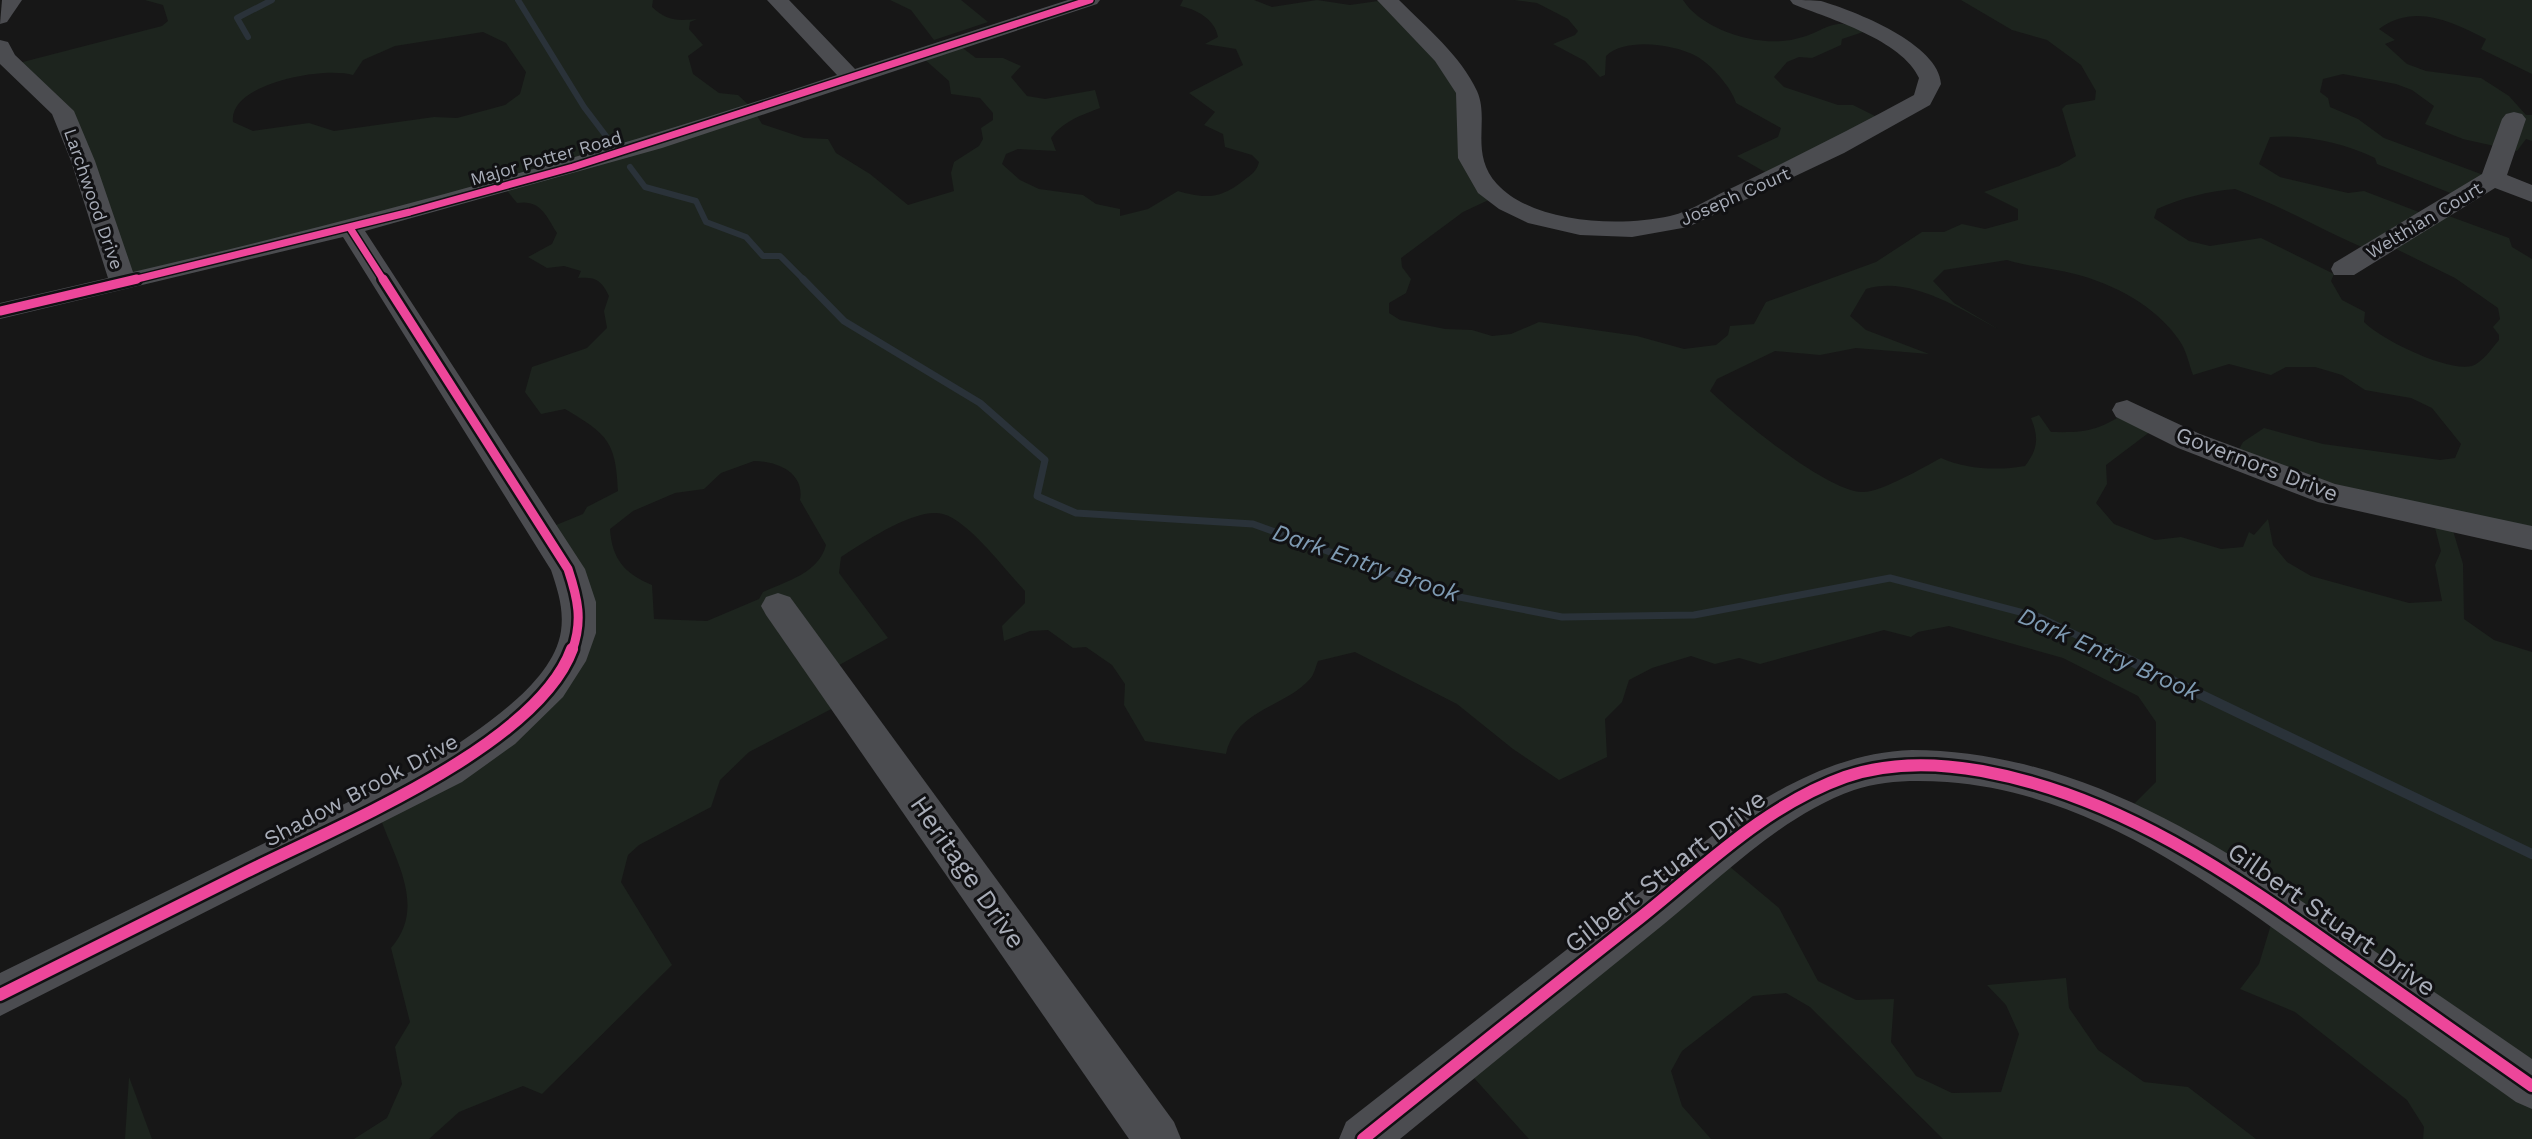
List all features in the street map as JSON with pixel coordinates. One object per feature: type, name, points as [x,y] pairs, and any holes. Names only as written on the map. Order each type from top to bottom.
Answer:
[{"type":"street","points":[[0,18],[12,0]]},
{"type":"street","points":[[777,0],[852,78]]},
{"type":"street","name":"Major Potter Road","points":[[0,311],[350,228],[508,186],[654,143],[1090,0]]},
{"type":"street","name":"Joseph Court","points":[[1387,0],[1443,57],[1467,93],[1470,158],[1487,188],[1508,204],[1537,218],[1580,227],[1632,229],[1679,222],[1734,199],[1922,100],[1929,89],[1930,78],[1924,65],[1909,50],[1800,0]]},
{"type":"street","name":"Larchwood Drive","points":[[0,47],[6,58],[62,111],[83,161],[123,282]]},
{"type":"street","name":"Welthian Court","points":[[2344,269],[2493,178],[2514,119]]},
{"type":"street","points":[[2493,178],[2532,194]]},
{"type":"street","name":"Shadow Brook Drive","points":[[0,995],[448,771],[528,709],[560,677],[577,644],[582,615],[579,591],[568,569],[350,228]]},
{"type":"street","name":"Governors Drive","points":[[2127,410],[2189,441],[2329,494],[2532,538]]},
{"type":"street","name":"Heritage Drive","points":[[778,606],[1157,1139]]},
{"type":"street","name":"Gilbert Stuart Drive","points":[[1363,1139],[1758,823],[1828,783],[1863,771],[1907,766],[1949,767],[2012,776],[2098,803],[2150,827],[2199,854],[2532,1086]]},
{"type":"shaded area","points":[[145,0],[653,0],[652,7],[668,17],[697,19],[690,22],[689,29],[703,45],[688,56],[693,74],[719,93],[738,95],[753,109],[762,124],[804,138],[828,139],[836,153],[870,174],[908,205],[954,191],[951,173],[954,162],[979,146],[983,139],[981,128],[993,120],[993,113],[980,98],[951,94],[949,81],[923,58],[960,46],[976,58],[1003,58],[1021,66],[1011,77],[1027,96],[1045,99],[1095,90],[1100,108],[1061,127],[1051,138],[1056,151],[1018,149],[1006,154],[1002,164],[1020,180],[1039,189],[1083,195],[1096,204],[1120,209],[1120,216],[1148,209],[1178,191],[1205,196],[1220,194],[1249,177],[1259,162],[1252,155],[1225,147],[1223,134],[1204,125],[1215,112],[1189,93],[1243,65],[1236,49],[1205,44],[1218,37],[1213,25],[1204,16],[1180,6],[1183,0],[1254,0],[1272,7],[1317,0],[1350,5],[1385,0],[1464,88],[1466,154],[1497,196],[1463,212],[1401,258],[1402,267],[1411,279],[1406,293],[1389,303],[1389,313],[1400,320],[1445,329],[1472,330],[1492,336],[1511,334],[1539,322],[1637,336],[1684,349],[1716,345],[1728,335],[1730,326],[1754,324],[1766,302],[1876,262],[1922,232],[1944,232],[1962,224],[1985,229],[2018,220],[2018,209],[1984,192],[2059,166],[2076,156],[2062,109],[2066,105],[2095,100],[2096,91],[2081,65],[2047,40],[2012,30],[1961,0],[2532,0],[2532,74],[2481,49],[2486,39],[2446,21],[2406,17],[2379,29],[2395,40],[2385,44],[2407,64],[2426,71],[2481,78],[2509,96],[2526,115],[2532,115],[2532,141],[2526,139],[2517,151],[2463,139],[2425,124],[2434,106],[2412,90],[2396,84],[2343,74],[2323,79],[2320,92],[2328,98],[2330,107],[2358,119],[2384,138],[2489,177],[2458,196],[2377,164],[2375,158],[2363,153],[2310,138],[2270,137],[2259,164],[2280,177],[2348,193],[2364,191],[2424,214],[2435,211],[2509,238],[2512,247],[2532,259],[2532,537],[2451,524],[2463,564],[2464,619],[2494,640],[2532,652],[2532,1139],[2423,1139],[2424,1127],[2407,1100],[2295,1012],[2240,989],[2259,964],[2273,918],[2120,818],[2156,782],[2156,722],[2138,696],[2063,658],[1949,626],[1918,632],[1911,637],[1884,630],[1760,664],[1739,658],[1715,664],[1691,656],[1652,668],[1629,680],[1622,702],[1605,719],[1607,757],[1559,780],[1513,749],[1457,704],[1355,652],[1318,661],[1311,677],[1299,689],[1240,727],[1231,739],[1226,754],[1145,741],[1124,705],[1125,684],[1112,665],[1086,647],[1073,648],[1048,630],[1030,631],[1004,641],[1002,626],[1025,603],[1025,591],[964,526],[953,518],[932,513],[890,527],[841,557],[839,573],[888,638],[823,674],[839,705],[749,752],[720,780],[711,807],[639,845],[628,855],[621,882],[672,965],[542,1094],[523,1086],[459,1112],[429,1139],[354,1139],[387,1118],[402,1084],[395,1047],[410,1022],[391,948],[401,933],[406,917],[405,885],[381,820],[546,698],[573,608],[534,534],[583,514],[587,507],[618,491],[617,474],[611,450],[600,433],[565,409],[541,414],[525,392],[532,367],[587,348],[607,328],[604,311],[609,296],[597,281],[578,278],[581,271],[564,266],[547,268],[528,257],[552,244],[557,233],[542,210],[531,203],[517,203],[504,187],[132,279],[62,111],[15,64],[162,26],[168,21],[163,5]],"holes":[[[483,32],[506,43],[526,72],[520,94],[505,105],[457,118],[434,117],[334,131],[309,123],[253,131],[233,122],[236,108],[261,88],[281,80],[322,73],[353,75],[363,60],[395,46]],[[2235,189],[2252,196],[2371,251],[2386,244],[2455,278],[2498,308],[2500,319],[2493,327],[2499,340],[2483,359],[2472,366],[2461,367],[2432,359],[2399,345],[2364,322],[2365,312],[2342,300],[2331,281],[2334,274],[2261,238],[2210,246],[2189,241],[2154,218],[2157,209],[2166,205]],[[2007,260],[2090,278],[2119,290],[2146,307],[2170,328],[2184,348],[2193,375],[2229,364],[2271,375],[2286,367],[2315,367],[2342,375],[2365,390],[2411,398],[2432,408],[2461,444],[2455,458],[2440,460],[2323,444],[2264,428],[2243,442],[2235,457],[2434,524],[2441,551],[2435,565],[2442,601],[2409,603],[2311,576],[2287,562],[2273,545],[2268,519],[2254,535],[2249,532],[2243,547],[2221,549],[2181,537],[2155,540],[2114,524],[2096,503],[2107,484],[2106,465],[2155,428],[2129,411],[2100,426],[2074,432],[2051,432],[2039,415],[2031,418],[2036,443],[2025,466],[1982,468],[1941,458],[1890,484],[1862,492],[1846,488],[1805,466],[1760,434],[1710,391],[1717,379],[1775,351],[1820,355],[1856,348],[1929,354],[1866,330],[1850,316],[1866,289],[1883,286],[1917,290],[1998,329],[1954,303],[1933,281],[1944,270]],[[754,461],[772,463],[788,470],[798,483],[800,500],[826,545],[822,555],[809,569],[763,592],[759,599],[707,621],[654,619],[652,585],[621,564],[613,549],[610,529],[633,511],[675,493],[704,489],[721,473]]]},
{"type":"shaded area","points":[[890,0],[961,0],[988,22],[934,40],[911,10]]},
{"type":"shaded area","points":[[1514,0],[1683,0],[1692,11],[1717,28],[1765,41],[1795,39],[1837,24],[1854,26],[1866,31],[1842,39],[1841,45],[1812,58],[1799,57],[1787,62],[1774,77],[1784,87],[1838,105],[1853,105],[1883,120],[1772,176],[1737,156],[1778,137],[1781,128],[1736,103],[1725,83],[1702,59],[1675,48],[1650,44],[1625,46],[1606,56],[1605,75],[1600,77],[1585,61],[1553,44],[1578,31],[1568,19],[1537,3]]},
{"type":"shaded area","points":[[1729,866],[1779,908],[1818,981],[1856,1000],[1894,999],[1891,1042],[1916,1076],[1952,1093],[2001,1092],[2019,1034],[2006,1005],[1987,985],[2066,978],[2069,1008],[2098,1050],[2144,1082],[2188,1087],[2256,1139],[1943,1139],[1810,1007],[1786,993],[1753,996],[1682,1051],[1671,1071],[1682,1106],[1711,1139],[1529,1139],[1466,1069]]},
{"type":"shaded area","points":[[129,1077],[152,1139],[125,1139]]},
{"type":"waterway","points":[[248,37],[237,18],[272,0]]},
{"type":"waterway","name":"Dark Entry Brook","points":[[518,0],[584,107],[606,136]]},
{"type":"waterway","name":"Dark Entry Brook","points":[[630,167],[645,187],[696,201],[706,222],[746,237],[763,256],[780,256],[803,279]]},
{"type":"waterway","name":"Dark Entry Brook","points":[[803,279],[844,321],[980,403],[1045,460],[1037,496],[1076,513],[1253,524],[1449,595],[1562,617],[1694,615],[1890,578],[2039,617],[2110,651]]},
{"type":"waterway","name":"Dark Entry Brook","points":[[2106,649],[2532,854]]},
{"type":"cycle path","points":[[0,311],[328,233],[573,167],[1090,0]]},
{"type":"cycle path","points":[[0,995],[448,771],[527,711],[550,687],[568,661],[578,633],[579,602],[568,569],[350,228]]},
{"type":"cycle path","points":[[1363,1139],[1758,823],[1834,781],[1873,769],[1899,766],[1963,768],[2017,778],[2068,793],[2165,837],[2256,892],[2532,1086]]}]
